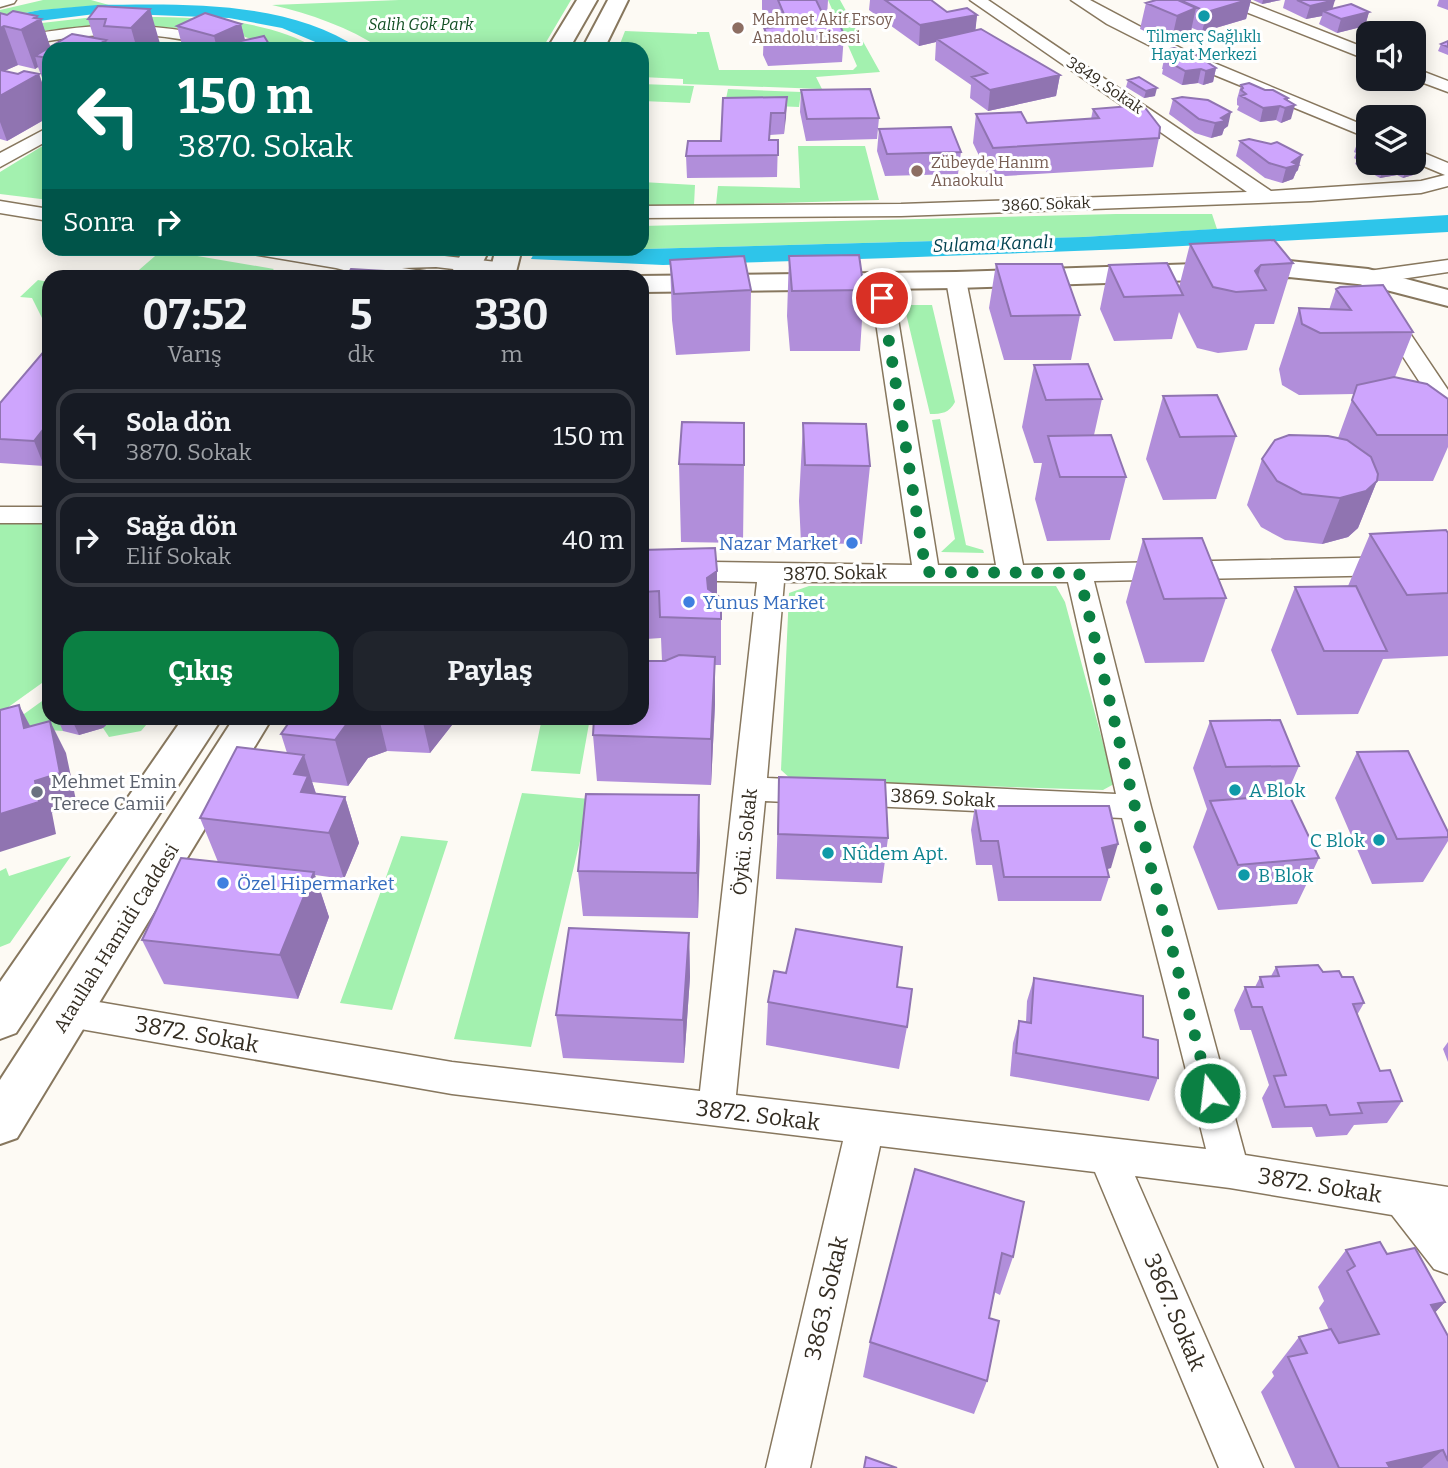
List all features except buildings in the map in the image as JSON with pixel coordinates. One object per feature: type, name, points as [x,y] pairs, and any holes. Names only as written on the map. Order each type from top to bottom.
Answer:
[{"type":"street","points":[[0,2],[8,0]]},
{"type":"street","points":[[597,42],[618,0]]},
{"type":"street","name":"3849. Sokak","points":[[978,0],[1266,196]]},
{"type":"street","points":[[1079,0],[1113,22],[1171,50],[1356,129]]},
{"type":"street","points":[[1229,0],[1356,50]]},
{"type":"street","points":[[562,42],[584,5]]},
{"type":"street","points":[[0,46],[46,36],[105,31],[161,32],[219,42]]},
{"type":"street","points":[[197,42],[204,38]]},
{"type":"street","points":[[1426,78],[1448,87]]},
{"type":"street","points":[[0,161],[42,136]]},
{"type":"street","points":[[1426,160],[1448,170]]},
{"type":"street","name":"3860. Sokak","points":[[649,212],[901,210],[1311,195],[1421,187],[1448,180]]},
{"type":"street","points":[[0,207],[42,214]]},
{"type":"street","points":[[329,257],[506,262]]},
{"type":"street","points":[[329,257],[366,270]]},
{"type":"street","points":[[1368,277],[1448,267]]},
{"type":"street","points":[[649,284],[880,282],[1289,269],[1368,277],[1448,298]]},
{"type":"street","points":[[1368,277],[1388,317],[1448,407]]},
{"type":"street","points":[[956,280],[1010,573]]},
{"type":"street","points":[[880,282],[926,572]]},
{"type":"street","points":[[0,515],[42,514]]},
{"type":"street","name":"3870. Sokak","points":[[649,570],[771,574],[1079,573],[1448,565]]},
{"type":"street","points":[[1079,573],[1135,807],[1230,1170]]},
{"type":"street","name":"Öykü. Sokak","points":[[716,1110],[771,574]]},
{"type":"street","points":[[6,1001],[198,725]]},
{"type":"street","name":"Ataullah Hamidi Caddesi","points":[[0,1122],[249,725]]},
{"type":"street","name":"3869. Sokak","points":[[751,789],[1135,807]]},
{"type":"street","name":"3872. Sokak","points":[[69,1013],[452,1078],[1230,1170],[1448,1206]]},
{"type":"street","name":"3863. Sokak","points":[[788,1468],[865,1128]]},
{"type":"street","name":"3867. Sokak","points":[[1107,1156],[1241,1468]]},
{"type":"street","points":[[1402,1198],[1448,1255]]},
{"type":"green space","points":[[43,0],[91,0],[109,5],[40,10],[0,18],[0,10]]},
{"type":"green space","name":"Salih Gök Park","points":[[399,0],[571,0],[546,42],[370,42],[329,22],[272,5]]},
{"type":"green space","points":[[828,0],[840,0],[880,72],[816,77],[822,89],[683,84],[683,79],[649,77],[649,42],[621,42],[625,31],[697,34],[709,32],[719,70],[853,70],[857,66]]},
{"type":"green space","points":[[94,17],[209,19],[266,28],[303,42],[259,42],[240,35],[202,29],[133,26],[90,26],[23,33],[33,24]]},
{"type":"green space","points":[[649,84],[694,86],[690,103],[649,101]]},
{"type":"green space","points":[[728,89],[801,92],[799,107],[725,104]]},
{"type":"green space","points":[[42,146],[42,199],[0,194],[0,172]]},
{"type":"green space","points":[[798,146],[865,146],[879,200],[716,205],[718,186],[800,188]]},
{"type":"green space","points":[[649,182],[695,185],[694,205],[649,206]]},
{"type":"green space","points":[[1212,214],[1217,229],[1083,237],[649,249],[649,226]]},
{"type":"green space","points":[[155,256],[197,256],[274,269],[273,270],[139,270]]},
{"type":"green space","points":[[38,280],[42,281],[42,318],[32,298],[20,297]]},
{"type":"green space","points":[[904,305],[932,305],[955,402],[945,412],[930,414]]},
{"type":"green space","points":[[940,419],[966,545],[983,550],[984,553],[941,552],[955,539],[932,420]]},
{"type":"green space","points":[[0,522],[42,523],[42,683],[0,713]]},
{"type":"green space","points":[[809,586],[1056,586],[1065,602],[1114,784],[1103,790],[792,780],[781,770],[789,593]]},
{"type":"green space","points":[[42,701],[42,725],[63,725],[63,731],[6,727]]},
{"type":"green space","points":[[106,725],[146,725],[141,731],[109,737],[103,728]]},
{"type":"green space","points":[[541,725],[589,725],[580,774],[531,771]]},
{"type":"green space","points":[[522,793],[590,799],[531,1047],[454,1039]]},
{"type":"green space","points":[[401,836],[448,841],[392,1010],[340,1003]]},
{"type":"green space","points":[[71,856],[10,943],[0,947],[0,871],[6,868],[9,876]]},
{"type":"water","points":[[97,5],[233,8],[300,21],[347,42],[315,42],[282,28],[229,18],[103,13],[15,24],[0,18],[40,10]]},
{"type":"water","name":"Sulama Kanalı","points":[[1448,215],[1448,232],[1126,249],[663,265],[531,259],[533,256],[649,256],[649,249],[1083,237]]},
{"type":"place","name":"Tilmerç Sağlıklı Hayat Merkezi","points":[[1204,16]]},
{"type":"place","name":"Mehmet Akif Ersoy Anadolu Lisesi","points":[[738,28]]},
{"type":"place","name":"Zübeyde Hanım Anaokulu","points":[[917,171]]},
{"type":"place","name":"Nazar Market","points":[[852,543]]},
{"type":"place","name":"Yunus Market","points":[[689,602]]},
{"type":"place","name":"A Blok","points":[[1235,790]]},
{"type":"place","name":"Mehmet Emin Terece Camii","points":[[37,792]]},
{"type":"place","name":"C Blok","points":[[1379,840]]},
{"type":"place","name":"Nûdem Apt.","points":[[828,853]]},
{"type":"place","name":"B Blok","points":[[1244,875]]},
{"type":"place","name":"Özel Hipermarket","points":[[223,883]]},
{"type":"route","points":[[882,298],[926,572],[1079,573],[1135,807],[1210,1093]]}]
